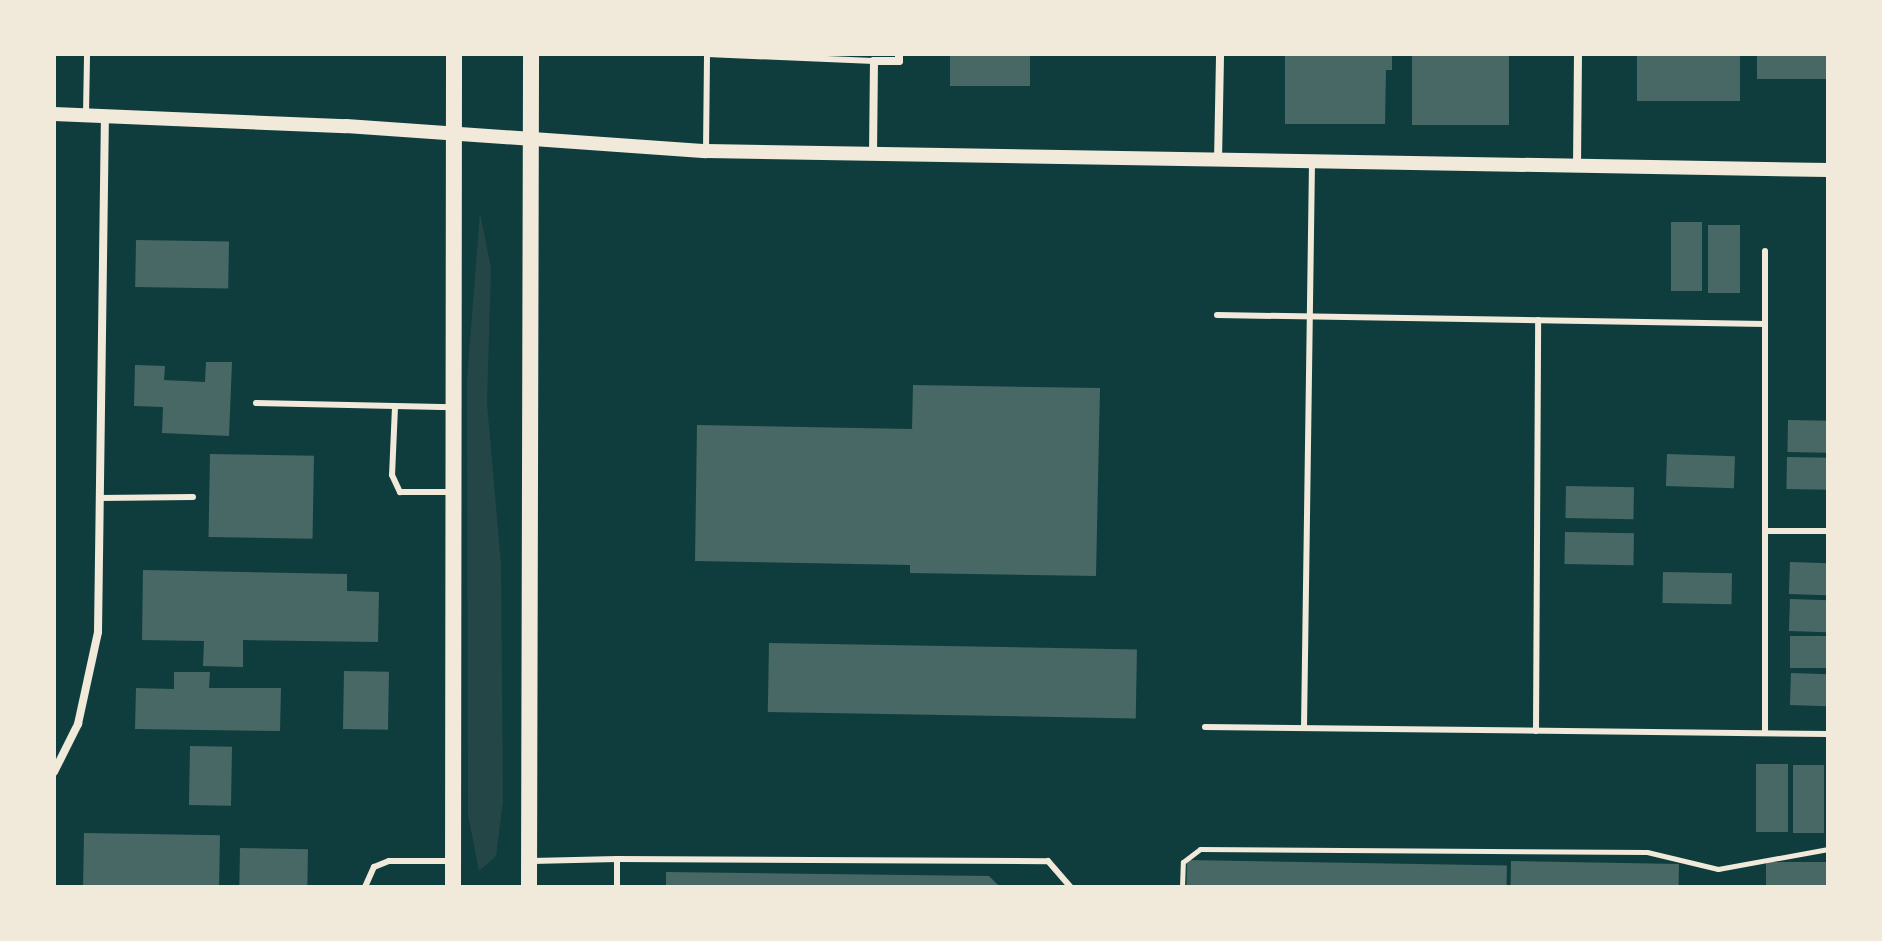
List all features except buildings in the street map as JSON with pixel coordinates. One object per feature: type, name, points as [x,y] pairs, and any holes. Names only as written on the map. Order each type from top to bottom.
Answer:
[{"type":"main road","points":[[453,887],[454,54]]},
{"type":"main road","points":[[529,887],[531,54]]},
{"type":"street","points":[[873,155],[874,61],[899,61],[899,54]]},
{"type":"street","points":[[1218,162],[1220,54]]},
{"type":"street","points":[[1577,167],[1578,54]]},
{"type":"street","points":[[54,114],[105,114],[706,151],[1828,170]]},
{"type":"street","points":[[54,772],[78,724],[98,632],[105,114]]},
{"type":"lane","points":[[86,114],[87,54]]},
{"type":"lane","points":[[706,151],[707,54],[874,61]]},
{"type":"lane","points":[[1304,728],[1312,163]]},
{"type":"lane","points":[[1765,251],[1765,733]]},
{"type":"lane","points":[[1217,315],[1765,324]]},
{"type":"lane","points":[[1536,731],[1538,320]]},
{"type":"lane","points":[[256,403],[453,407]]},
{"type":"lane","points":[[395,407],[392,475],[400,492],[453,492]]},
{"type":"lane","points":[[100,498],[193,497]]},
{"type":"lane","points":[[1765,531],[1828,531]]},
{"type":"lane","points":[[1205,727],[1828,734]]},
{"type":"lane","points":[[617,859],[617,887]]},
{"type":"lane","points":[[365,887],[374,867],[389,861],[453,861]]},
{"type":"lane","points":[[529,861],[1048,861],[1071,887]]},
{"type":"path","points":[[1182,887],[1183,862],[1200,849],[1647,852],[1718,869],[1828,849]]},
{"type":"shaded area","points":[[480,213],[491,268],[487,403],[501,564],[503,801],[496,856],[479,871],[468,815],[467,380]]}]
